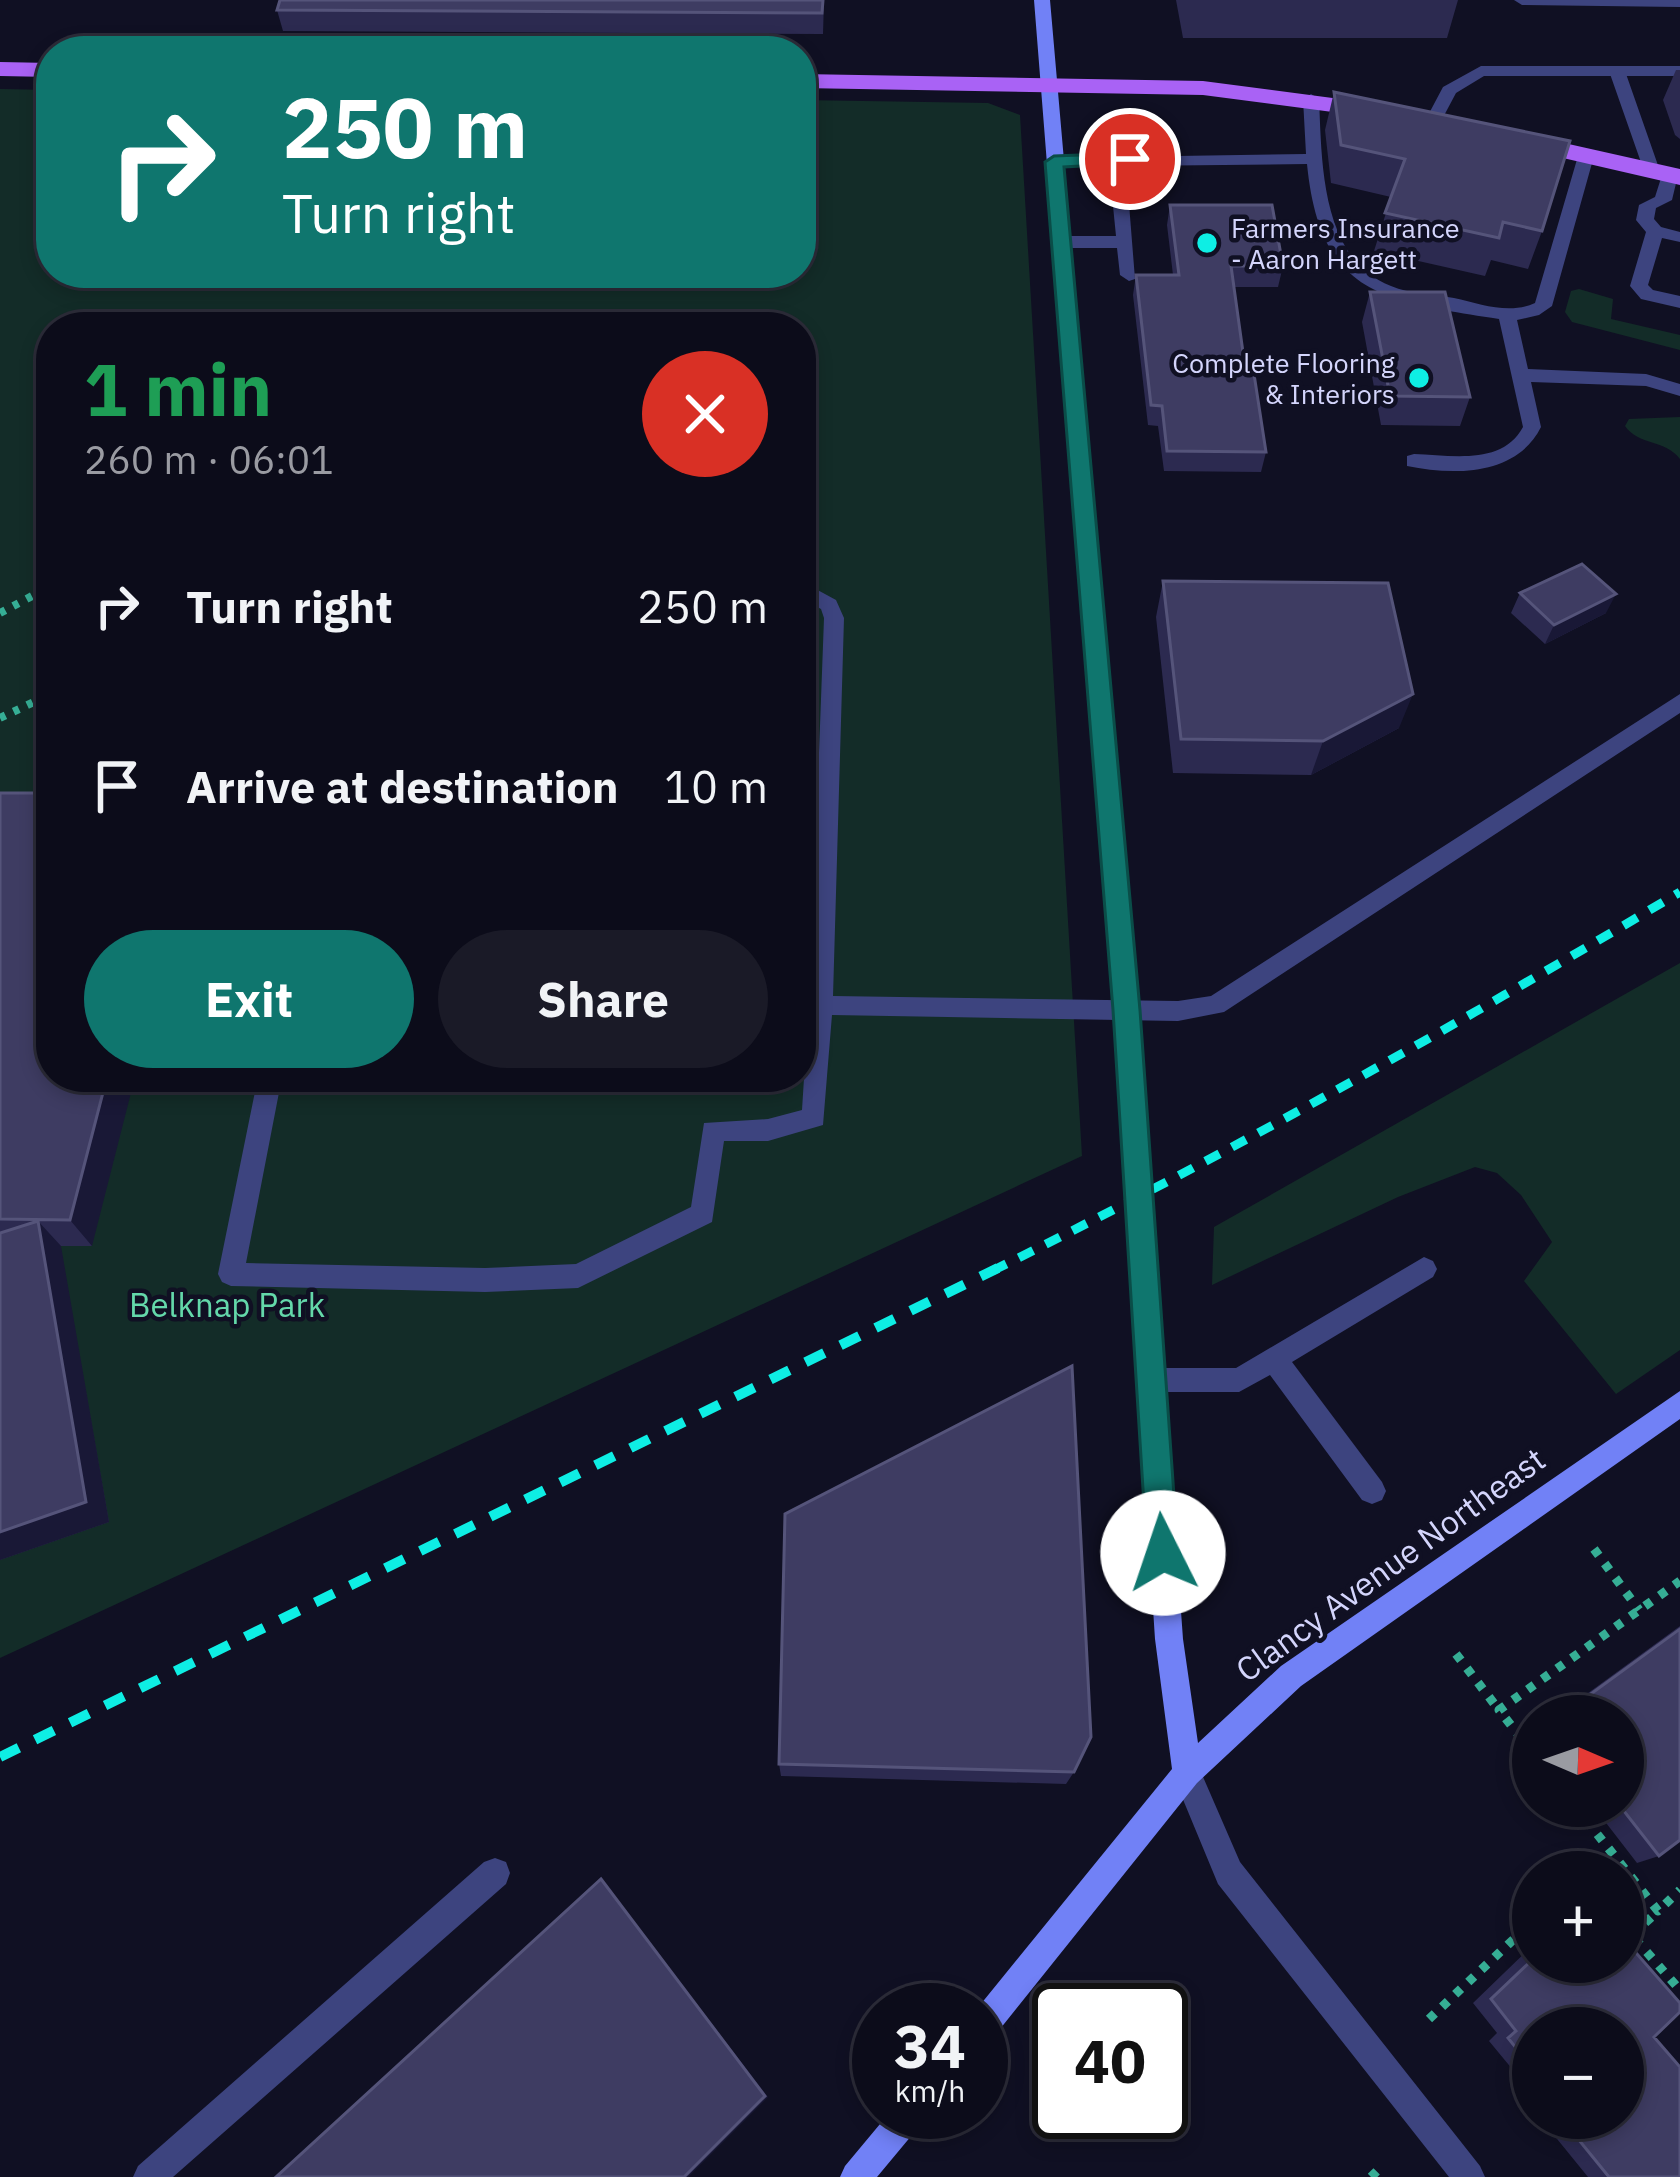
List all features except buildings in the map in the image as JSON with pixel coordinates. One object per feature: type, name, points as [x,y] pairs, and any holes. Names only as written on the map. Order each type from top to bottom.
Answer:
[{"type":"main road","points":[[0,69],[36,70]]},
{"type":"main road","points":[[816,81],[1203,88],[1311,99],[1444,124]]},
{"type":"main road","points":[[1498,136],[1666,181]]},
{"type":"street","points":[[1042,0],[1126,1010],[1168,1639],[1186,1773],[1229,1873],[1469,2177]]},
{"type":"street","points":[[1522,0],[1680,2]]},
{"type":"street","points":[[1617,70],[1666,181],[1673,210],[1670,226],[1655,231]]},
{"type":"street","points":[[1444,124],[1449,90],[1481,71],[1680,71]]},
{"type":"street","points":[[1311,99],[1314,159],[1331,237],[1360,275],[1381,289],[1507,315],[1530,314],[1543,306],[1586,156]]},
{"type":"street","points":[[1054,162],[1314,159]]},
{"type":"street","points":[[1117,160],[1129,275]]},
{"type":"street","points":[[1655,231],[1680,237]]},
{"type":"street","points":[[1655,231],[1640,286],[1647,295],[1680,302]]},
{"type":"street","points":[[1061,242],[1126,242]]},
{"type":"street","points":[[1414,461],[1484,461],[1509,456],[1527,444],[1532,427],[1507,315]]},
{"type":"street","points":[[1521,375],[1646,380],[1680,390]]},
{"type":"street","points":[[816,597],[829,605],[833,618],[816,917]]},
{"type":"street","points":[[816,1005],[1126,1010],[1216,1005],[1680,702]]},
{"type":"street","points":[[267,1092],[231,1274],[484,1280],[578,1276],[703,1214],[713,1131],[768,1130],[814,1118],[813,1092]]},
{"type":"street","points":[[1151,1380],[1239,1380],[1424,1268]]},
{"type":"street","points":[[1274,1359],[1372,1491]]},
{"type":"street","name":"Clancy Avenue Northeast","points":[[1008,1994],[1186,1773],[1291,1676],[1680,1404]]},
{"type":"street","points":[[149,2177],[495,1873]]},
{"type":"street","points":[[856,2177],[888,2139]]},
{"type":"path","points":[[0,614],[36,594]]},
{"type":"path","points":[[0,718],[36,701]]},
{"type":"path","points":[[1594,1549],[1639,1610]]},
{"type":"path","points":[[1499,1710],[1680,1581]]},
{"type":"path","points":[[1456,1654],[1512,1726]]},
{"type":"path","points":[[1591,1827],[1658,1912]]},
{"type":"path","points":[[1644,1924],[1680,1890]]},
{"type":"path","points":[[1429,2019],[1512,1941]]},
{"type":"path","points":[[1644,1949],[1680,1990]]},
{"type":"green space","name":"Belknap Park","points":[[0,89],[36,90],[36,288],[816,288],[816,100],[988,103],[1020,115],[1082,1156],[0,1658]]},
{"type":"green space","points":[[1571,291],[1613,299],[1611,319],[1680,335],[1680,350],[1572,322],[1565,312]]},
{"type":"green space","points":[[1680,417],[1680,459],[1625,426],[1629,419]]},
{"type":"green space","points":[[1680,963],[1680,1350],[1616,1394],[1524,1281],[1552,1242],[1521,1195],[1497,1173],[1475,1167],[1398,1197],[1212,1285],[1214,1227]]},
{"type":"railway","points":[[995,1269],[1340,1088],[1680,892]]},
{"type":"railway","points":[[0,1757],[995,1269]]},
{"type":"place","name":"Farmers Insurance - Aaron Hargett","points":[[1207,243]]},
{"type":"place","name":"Complete Flooring & Interiors","points":[[1419,378]]},
{"type":"route","points":[[1130,159],[1054,162],[1126,1010],[1163,1553]]}]
